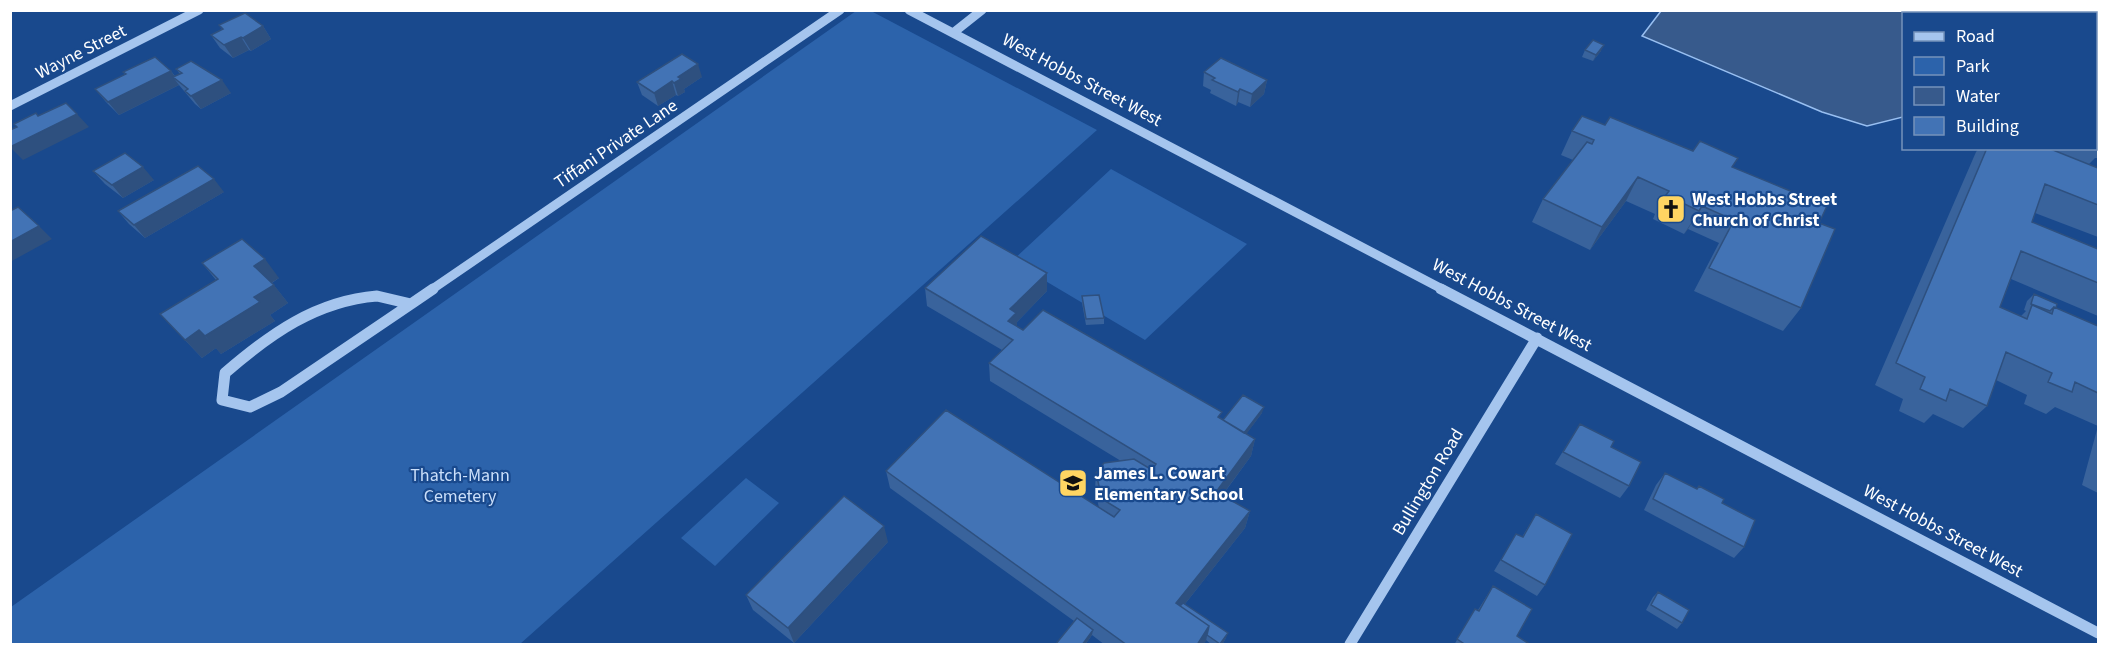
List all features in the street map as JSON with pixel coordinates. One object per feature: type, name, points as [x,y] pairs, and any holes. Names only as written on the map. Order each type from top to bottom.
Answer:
[{"type":"street","name":"Wayne Street","points":[[10,106],[199,10]]},
{"type":"street","name":"Tiffani Private Lane","points":[[411,304],[377,296],[345,300],[313,312],[254,348],[225,373],[222,400],[250,407],[281,392],[411,304],[840,10]]},
{"type":"street","name":"West Hobbs Street West","points":[[909,10],[2098,633]]},
{"type":"street","points":[[953,33],[982,10]]},
{"type":"street","name":"Bullington Road","points":[[1350,645],[1537,338]]},
{"type":"green space","name":"Thatch-Mann Cemetery","points":[[856,11],[871,11],[1097,130],[520,644],[11,644],[11,607]]},
{"type":"green space","points":[[1111,169],[1247,244],[1145,340],[1012,261]]},
{"type":"green space","points":[[746,478],[779,503],[715,566],[681,538]]},
{"type":"water","points":[[1661,10],[1957,11],[1902,12],[1902,117],[1867,126],[1822,112],[1642,36]]},
{"type":"building","points":[[2098,10],[2098,31],[2097,12],[2094,12]]},
{"type":"building","points":[[245,13],[263,26],[243,38],[224,45],[211,35],[223,29],[219,25]]},
{"type":"building","points":[[1593,40],[1604,45],[1596,55],[1585,50]]},
{"type":"building","points":[[682,54],[698,64],[678,77],[681,79],[674,83],[672,81],[654,93],[637,82]]},
{"type":"building","points":[[2098,56],[2098,87],[2097,86]]},
{"type":"building","points":[[155,57],[171,71],[108,102],[95,89],[126,74],[123,72]]},
{"type":"building","points":[[1221,58],[1267,80],[1252,94],[1240,89],[1238,92],[1212,80],[1215,78],[1204,72]]},
{"type":"building","points":[[191,61],[222,80],[191,96],[185,91],[188,89],[173,77],[182,73],[176,69]]},
{"type":"building","points":[[2097,94],[2098,94],[2097,144]]},
{"type":"building","points":[[66,103],[77,114],[10,147],[10,130],[17,127],[14,124],[36,113],[38,116]]},
{"type":"building","points":[[1582,116],[1605,125],[1610,117],[1693,151],[1700,141],[1738,158],[1732,167],[1827,206],[1819,223],[1835,229],[1801,308],[1709,268],[1734,220],[1702,206],[1699,211],[1666,195],[1669,191],[1638,177],[1602,227],[1543,199],[1587,142],[1592,144],[1594,140],[1572,131]]},
{"type":"building","points":[[1986,150],[2053,150],[2098,168],[2098,205],[2045,184],[2032,222],[2098,249],[2098,283],[2021,251],[2000,307],[2027,319],[2032,305],[2052,314],[2054,307],[2098,326],[2098,393],[2075,382],[2072,392],[2048,382],[2052,373],[2006,352],[1987,406],[1950,389],[1946,401],[1920,389],[1925,377],[1896,363]]},
{"type":"building","points":[[125,153],[143,167],[112,185],[93,171]]},
{"type":"building","points":[[198,166],[214,179],[134,225],[118,211]]},
{"type":"building","points":[[18,207],[39,226],[10,242],[10,211]]},
{"type":"building","name":"James L. Cowart Elementary School","points":[[981,236],[1047,273],[1010,309],[1016,313],[1008,321],[1023,330],[1043,310],[1222,412],[1218,417],[1255,439],[1216,492],[1250,511],[1176,603],[1209,626],[1197,645],[1127,645],[886,471],[946,410],[1114,517],[1120,510],[1102,499],[1096,473],[1104,463],[1134,459],[1152,470],[1156,464],[989,363],[1013,340],[925,288]]},
{"type":"building","points":[[242,239],[265,259],[254,266],[274,285],[254,297],[260,302],[205,336],[199,330],[185,340],[160,314],[218,279],[202,263]]},
{"type":"building","points":[[2034,294],[2057,304],[2056,308],[2050,311],[2031,304]]},
{"type":"building","points":[[1099,295],[1104,318],[1086,319],[1082,296]]},
{"type":"building","points":[[1243,395],[1264,407],[1244,433],[1223,420]]},
{"type":"building","points":[[1580,424],[1614,441],[1611,447],[1641,462],[1629,486],[1563,452]]},
{"type":"building","points":[[1665,473],[1697,489],[1699,486],[1724,499],[1722,503],[1755,520],[1744,547],[1653,499]]},
{"type":"building","points":[[844,496],[884,526],[788,628],[746,595]]},
{"type":"building","points":[[1536,514],[1572,534],[1545,585],[1501,560],[1516,534],[1523,537]]},
{"type":"building","points":[[1493,586],[1532,609],[1517,636],[1531,645],[1466,645],[1457,639],[1475,609],[1479,611]]},
{"type":"building","points":[[1658,592],[1689,610],[1682,623],[1651,605]]},
{"type":"building","points":[[1183,603],[1228,633],[1220,644],[1207,635],[1209,626],[1180,606]]},
{"type":"building","points":[[1077,618],[1093,630],[1082,645],[1055,645]]},
{"type":"place","name":"West Hobbs Street Church of Christ","points":[[1671,209]]},
{"type":"place","name":"James L. Cowart Elementary School","points":[[1073,483]]}]
